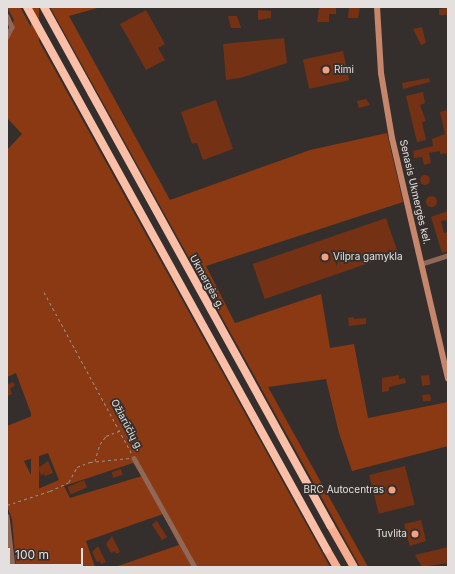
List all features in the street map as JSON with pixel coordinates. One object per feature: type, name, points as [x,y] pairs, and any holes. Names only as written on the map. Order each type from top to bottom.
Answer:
[{"type":"highway","points":[[27,7],[337,567]]},
{"type":"highway","name":"Ukmergės g.","points":[[44,7],[354,567]]},
{"type":"highway","points":[[339,541],[348,550],[358,567]]},
{"type":"main road","name":"Senasis Ukmergės kel.","points":[[377,7],[386,108],[448,378]]},
{"type":"street","points":[[7,16],[12,27],[7,37]]},
{"type":"street","points":[[421,264],[448,255]]},
{"type":"street","name":"Ožiarūčių g.","points":[[134,458],[195,567]]},
{"type":"street","points":[[7,516],[13,567]]},
{"type":"path","name":"Ožiarūčių g.","points":[[44,292],[134,458]]},
{"type":"path","points":[[94,462],[100,444],[106,436],[120,431]]},
{"type":"path","points":[[7,505],[50,491],[69,482],[77,467],[94,462],[134,458]]},
{"type":"shaded area","points":[[7,7],[20,7],[330,567],[115,567],[179,545],[163,514],[86,541],[95,567],[16,567],[12,519],[7,506],[7,426],[32,416],[16,373],[7,377],[7,150],[22,134],[7,118],[7,34],[14,20]],"holes":[[[48,453],[59,480],[38,489],[24,461]],[[133,463],[142,476],[70,498],[64,486]]]},
{"type":"shaded area","points":[[31,7],[39,7],[39,567],[31,567]]},
{"type":"shaded area","points":[[50,7],[101,7],[69,16],[170,200],[310,150],[387,133],[403,202],[206,266],[235,323],[321,294],[330,348],[354,344],[368,418],[448,402],[448,446],[352,471],[339,433],[326,379],[268,387],[368,567],[360,567]]},
{"type":"building","points":[[323,7],[336,8],[336,14],[329,14],[329,22],[317,22],[319,9]]},
{"type":"building","points":[[349,7],[360,7],[358,18],[348,18]]},
{"type":"building","points":[[448,8],[448,15],[439,15],[439,9]]},
{"type":"building","points":[[146,10],[165,44],[158,48],[165,60],[146,70],[120,24]]},
{"type":"building","points":[[258,10],[271,11],[271,18],[258,20]]},
{"type":"building","points":[[228,16],[237,16],[241,28],[231,28]]},
{"type":"building","points":[[422,27],[426,43],[421,45],[413,29]]},
{"type":"building","points":[[284,38],[287,63],[240,78],[226,80],[223,44]]},
{"type":"building","name":"Rimi","points":[[343,51],[349,80],[309,89],[303,60]]},
{"type":"building","points":[[429,78],[430,82],[403,89],[402,83]]},
{"type":"building","points":[[423,92],[425,103],[420,105],[426,121],[422,122],[426,140],[417,142],[406,96]]},
{"type":"building","points":[[366,99],[370,105],[359,108],[357,101]]},
{"type":"building","points":[[216,100],[233,149],[203,160],[197,143],[192,144],[181,112]]},
{"type":"building","points":[[448,110],[448,153],[440,154],[440,151],[429,153],[431,163],[424,165],[422,157],[414,158],[413,151],[433,146],[432,139],[445,134],[440,112]]},
{"type":"building","points":[[423,175],[427,175],[429,176],[429,184],[423,185],[420,182],[420,178]]},
{"type":"building","points":[[431,195],[435,197],[437,201],[435,205],[431,207],[427,205],[425,201],[427,197]]},
{"type":"building","points":[[448,211],[448,220],[441,221],[444,233],[448,232],[448,251],[442,253],[431,217]]},
{"type":"building","name":"Vilpra gamykla","points":[[386,218],[398,253],[265,299],[253,264]]},
{"type":"building","points":[[354,317],[354,319],[366,318],[366,324],[349,326],[348,318]]},
{"type":"building","points":[[399,375],[399,379],[405,378],[406,383],[389,387],[389,391],[382,392],[382,378]]},
{"type":"building","points":[[429,375],[430,385],[422,386],[421,376]]},
{"type":"building","points":[[7,381],[8,384],[13,382],[15,386],[10,388],[12,394],[7,396]]},
{"type":"building","points":[[430,394],[431,401],[423,401],[422,395]]},
{"type":"building","points":[[48,461],[53,473],[45,476],[44,474],[41,475],[38,468]]},
{"type":"building","name":"BRC Autocentras","points":[[405,466],[415,505],[379,514],[369,475]]},
{"type":"building","points":[[121,469],[123,475],[113,478],[111,472]]},
{"type":"building","points":[[84,480],[87,487],[71,494],[67,487]]},
{"type":"building","name":"Tuvlita","points":[[421,520],[426,541],[410,546],[407,537],[395,540],[393,533],[405,529],[404,524]]},
{"type":"building","points":[[157,521],[167,537],[162,540],[152,524]]},
{"type":"building","points":[[112,536],[120,552],[116,554],[115,551],[111,553],[106,544]]},
{"type":"building","points":[[98,546],[106,562],[101,564],[100,561],[97,562],[92,552]]},
{"type":"building","points":[[448,547],[448,563],[422,567],[415,555]]},
{"type":"place","name":"Rimi","points":[[326,70]]},
{"type":"place","name":"Vilpra gamykla","points":[[325,257]]},
{"type":"place","name":"BRC Autocentras","points":[[392,490]]},
{"type":"place","name":"Tuvlita","points":[[415,534]]}]
